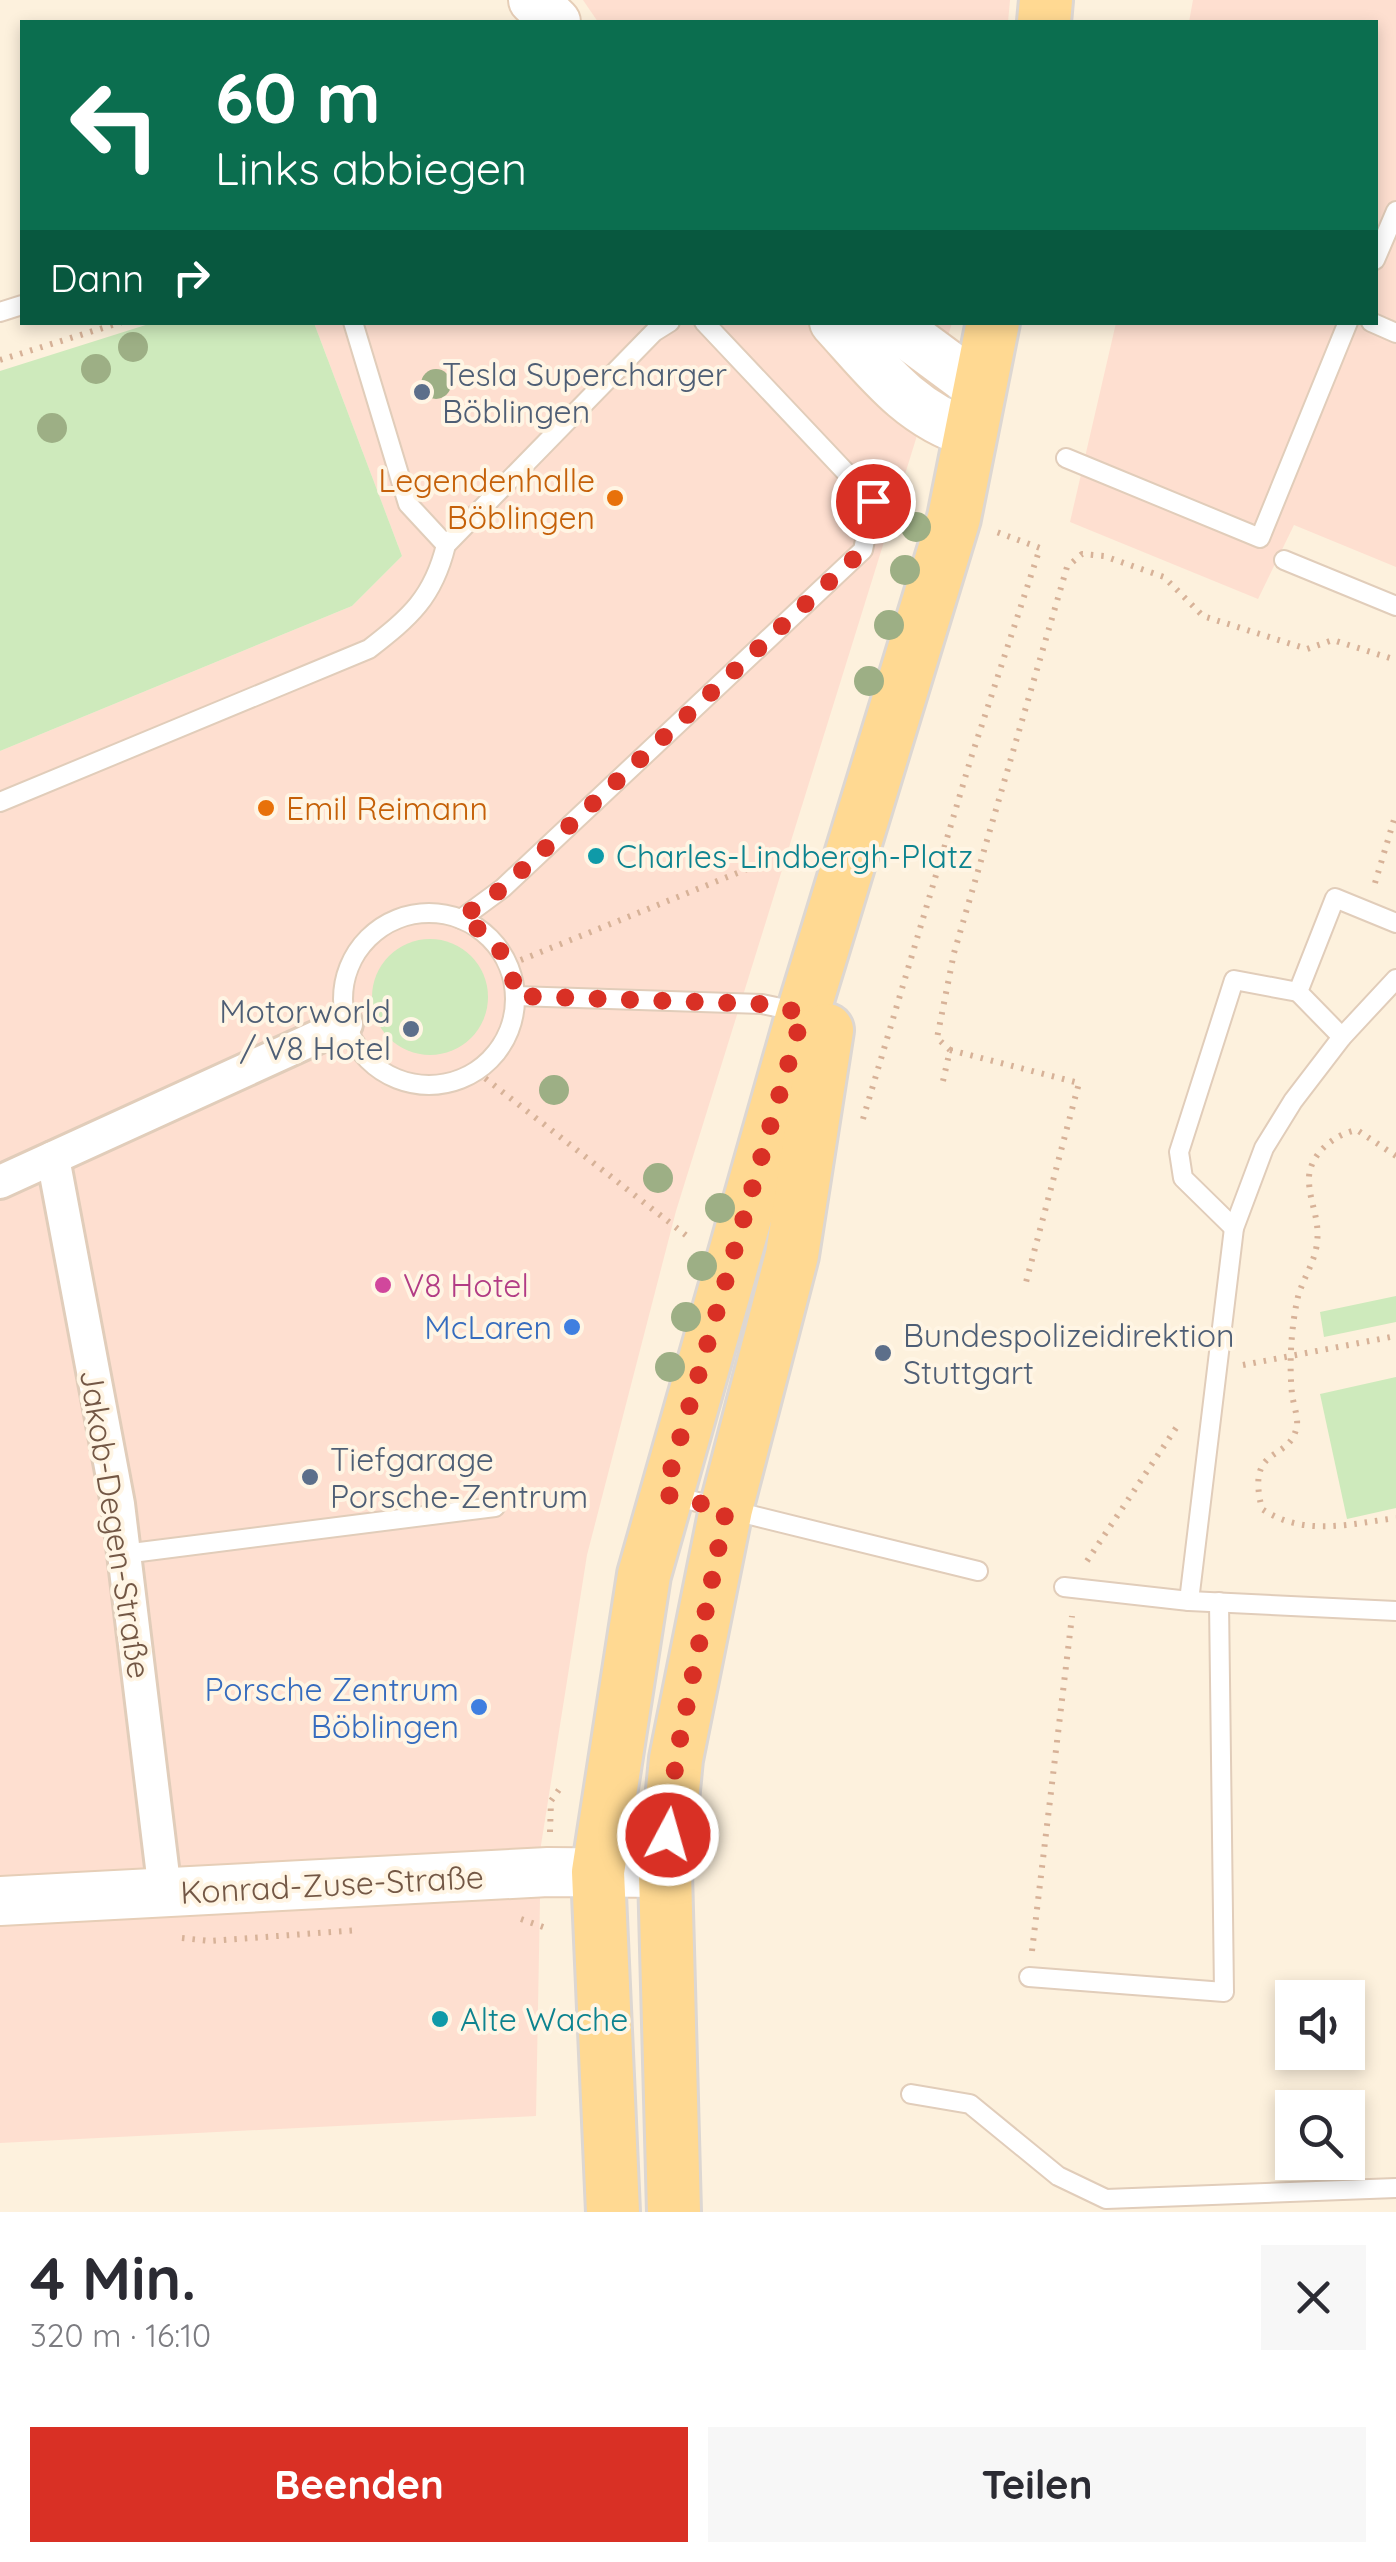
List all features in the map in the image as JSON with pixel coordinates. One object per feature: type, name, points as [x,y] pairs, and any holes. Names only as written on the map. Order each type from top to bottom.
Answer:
[{"type":"main road","points":[[613,2212],[598,1872],[644,1575],[803,1013],[954,518],[993,325]]},
{"type":"main road","points":[[674,2212],[665,1872],[676,1759],[726,1510],[792,1256],[856,842]]},
{"type":"street","points":[[533,0],[554,20]]},
{"type":"street","points":[[837,325],[910,404],[933,420],[975,411]]},
{"type":"street","points":[[893,325],[975,411]]},
{"type":"street","points":[[0,1182],[346,1024]]},
{"type":"street","name":"Jakob-Degen-Straße","points":[[53,1158],[124,1554],[165,1892]]},
{"type":"street","name":"Konrad-Zuse-Straße","points":[[0,1901],[665,1872]]},
{"type":"lane","points":[[1378,253],[1396,212]]},
{"type":"lane","points":[[354,325],[408,504],[446,545]]},
{"type":"lane","points":[[0,802],[369,650],[412,616],[438,578],[446,545],[665,325]]},
{"type":"lane","points":[[461,918],[503,888],[863,550],[873,501],[707,325]]},
{"type":"lane","points":[[1066,458],[1260,538],[1347,325]]},
{"type":"lane","points":[[1284,560],[1396,606]]},
{"type":"lane","points":[[1298,992],[1335,898],[1368,908],[1396,924]]},
{"type":"lane","points":[[434,912],[461,918],[486,935],[511,964],[516,996],[512,1026],[499,1052],[478,1072],[448,1084],[415,1085],[385,1074],[361,1053],[346,1024],[342,996],[348,969],[361,945],[381,927],[406,915],[434,912]]},
{"type":"lane","points":[[1188,1601],[1234,1228],[1264,1148],[1293,1100],[1342,1036],[1396,979]]},
{"type":"lane","points":[[1234,1228],[1182,1178],[1178,1152],[1234,980],[1298,992],[1342,1036]]},
{"type":"lane","points":[[516,996],[762,1004],[803,1013]]},
{"type":"lane","points":[[664,1494],[978,1571]]},
{"type":"lane","points":[[124,1554],[494,1507]]},
{"type":"lane","points":[[1070,1588],[1188,1601],[1396,1611]]},
{"type":"lane","points":[[1029,1978],[1224,1992],[1220,1602]]},
{"type":"lane","points":[[911,2094],[970,2104],[1058,2176],[1106,2198],[1396,2188]]},
{"type":"path","points":[[0,360],[112,325]]},
{"type":"path","points":[[858,1138],[970,758],[1040,548]]},
{"type":"path","points":[[1024,1286],[1079,1083],[950,1050],[937,1038],[937,1022],[1067,567],[1082,554],[1104,556],[1164,577],[1203,616],[1307,649],[1333,640],[1396,660]]},
{"type":"path","points":[[1368,908],[1396,813]]},
{"type":"path","points":[[511,964],[802,846]]},
{"type":"path","points":[[944,1082],[950,1050]]},
{"type":"path","points":[[478,1072],[697,1244]]},
{"type":"path","points":[[1396,1156],[1356,1130],[1338,1134],[1317,1155],[1308,1180],[1319,1216],[1317,1248],[1297,1299],[1291,1358],[1297,1426],[1287,1443],[1264,1460],[1256,1483],[1262,1509],[1285,1524],[1324,1528],[1396,1518]]},
{"type":"path","points":[[1029,1978],[1070,1588],[1215,1368],[1291,1358],[1396,1336]]},
{"type":"shaded area","points":[[583,0],[1010,0],[1008,20],[597,20]]},
{"type":"shaded area","points":[[1193,0],[1396,0],[1396,567],[1294,525],[1258,599],[1070,522],[1116,325],[1378,325],[1378,20],[1189,20]]},
{"type":"shaded area","points":[[315,325],[951,325],[676,1211],[587,1555],[541,1845],[536,2116],[0,2143],[0,751],[352,606],[402,556]]},
{"type":"green space","points":[[146,325],[315,325],[402,556],[352,606],[0,751],[0,371]]},
{"type":"green space","points":[[430,939],[452,943],[471,956],[484,975],[488,997],[484,1019],[471,1038],[452,1051],[430,1055],[408,1051],[389,1038],[376,1019],[372,997],[376,975],[389,956],[408,943]]},
{"type":"green space","points":[[1396,1296],[1396,1322],[1324,1337],[1320,1312]]},
{"type":"green space","points":[[1396,1377],[1396,1508],[1347,1519],[1320,1394]]},
{"type":"place","name":"Tesla Supercharger Böblingen","points":[[422,392]]},
{"type":"place","name":"Legendenhalle Böblingen","points":[[615,498]]},
{"type":"place","name":"Emil Reimann","points":[[266,808]]},
{"type":"place","name":"Charles-Lindbergh-Platz","points":[[596,856]]},
{"type":"place","name":"Motorworld / V8 Hotel","points":[[411,1029]]},
{"type":"place","name":"V8 Hotel","points":[[383,1285]]},
{"type":"place","name":"McLaren","points":[[572,1327]]},
{"type":"place","name":"Bundespolizeidirektion Stuttgart","points":[[883,1353]]},
{"type":"place","name":"Tiefgarage Porsche-Zentrum","points":[[310,1477]]},
{"type":"place","name":"Porsche Zentrum Böblingen","points":[[479,1707]]},
{"type":"place","name":"Alte Wache","points":[[440,2019]]},
{"type":"route","points":[[668,1835],[676,1759],[726,1510],[664,1494],[803,1013],[762,1004],[516,996],[511,964],[479,928],[461,918],[503,888],[863,550],[873,501]]}]
